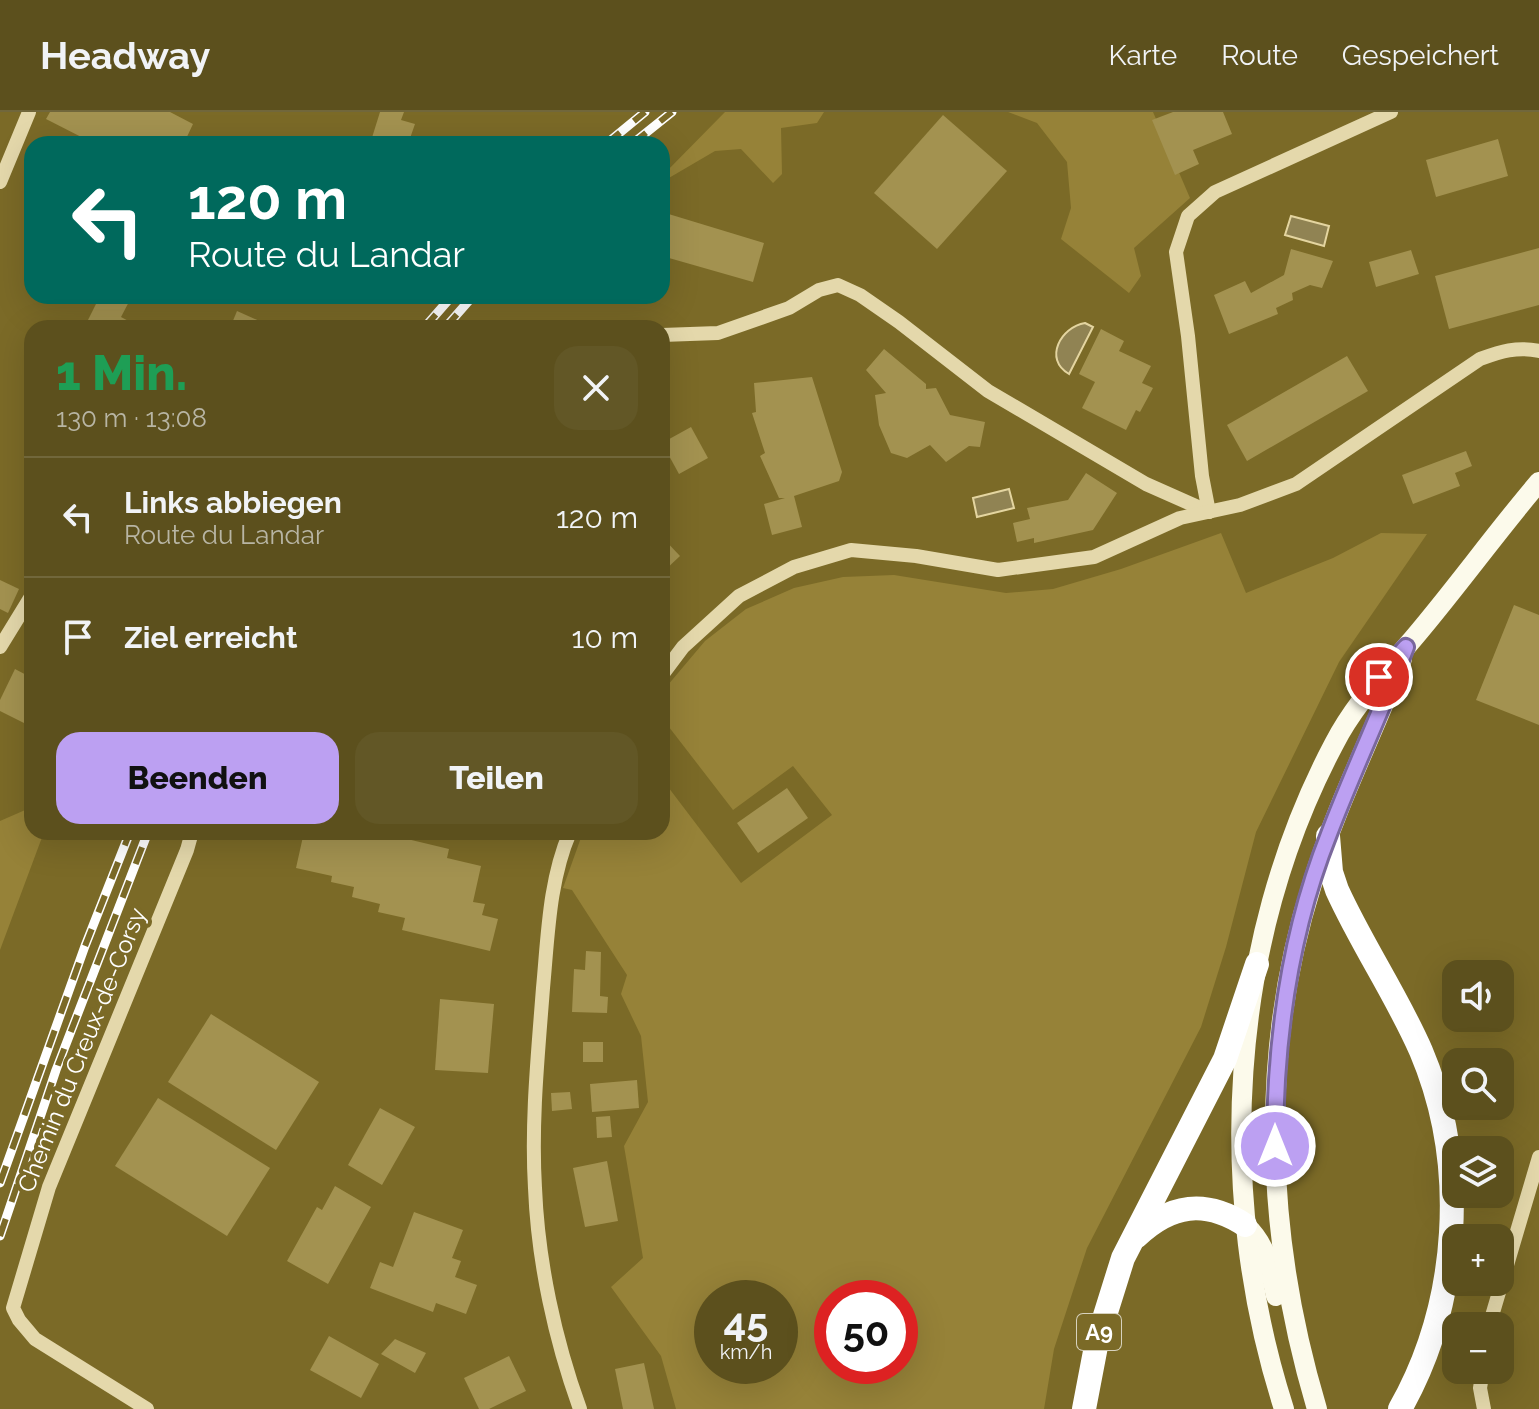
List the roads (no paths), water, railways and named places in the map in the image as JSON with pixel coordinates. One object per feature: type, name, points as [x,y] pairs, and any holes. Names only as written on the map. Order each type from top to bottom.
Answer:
[{"type":"highway","points":[[1328,836],[1331,872],[1337,890],[1422,1053],[1439,1105],[1450,1159],[1452,1222],[1443,1295],[1423,1361],[1400,1409]]},
{"type":"highway","points":[[1123,1258],[1225,1059],[1257,964]]},
{"type":"highway","name":"A9","points":[[1084,1409],[1097,1341],[1123,1258],[1134,1239],[1150,1223],[1170,1213],[1192,1208],[1215,1209],[1245,1225]]},
{"type":"main road","points":[[1282,1401],[1258,1310],[1245,1225],[1241,1159],[1248,1029],[1257,964],[1285,861],[1323,767],[1355,708],[1539,482]]},
{"type":"main road","points":[[1317,1409],[1289,1298],[1280,1233],[1275,1167],[1275,1102],[1280,1036],[1311,885],[1406,647]]},
{"type":"main road","points":[[1245,1225],[1254,1233],[1268,1257],[1282,1319],[1303,1363]]},
{"type":"street","points":[[0,182],[29,112]]},
{"type":"street","points":[[1209,512],[1202,476],[1176,252],[1188,216],[1215,192],[1391,112]]},
{"type":"street","points":[[670,335],[718,333],[789,308],[819,290],[838,285],[860,295],[899,322],[988,391],[1146,484],[1209,512]]},
{"type":"street","points":[[670,664],[683,647],[739,596],[794,567],[851,550],[916,556],[998,570],[1094,557],[1180,518],[1240,505],[1296,484],[1480,359],[1507,349],[1539,351]]},
{"type":"street","points":[[0,647],[24,608]]},
{"type":"street","name":"Chemin du Creux-de-Corsy","points":[[147,1409],[35,1339],[13,1308],[49,1187],[190,840]]},
{"type":"street","points":[[568,840],[551,900],[536,1075],[535,1189],[545,1270],[559,1337],[580,1409]]},
{"type":"street","points":[[1493,1312],[1539,1157]]},
{"type":"street","points":[[1481,1384],[1484,1409]]},
{"type":"railway","points":[[616,136],[645,112]]},
{"type":"railway","points":[[642,136],[672,112]]},
{"type":"railway","points":[[431,320],[445,304]]},
{"type":"railway","points":[[452,320],[466,304]]},
{"type":"railway","points":[[0,1183],[85,946],[127,840]]},
{"type":"railway","points":[[0,1236],[56,1070],[145,840]]}]
